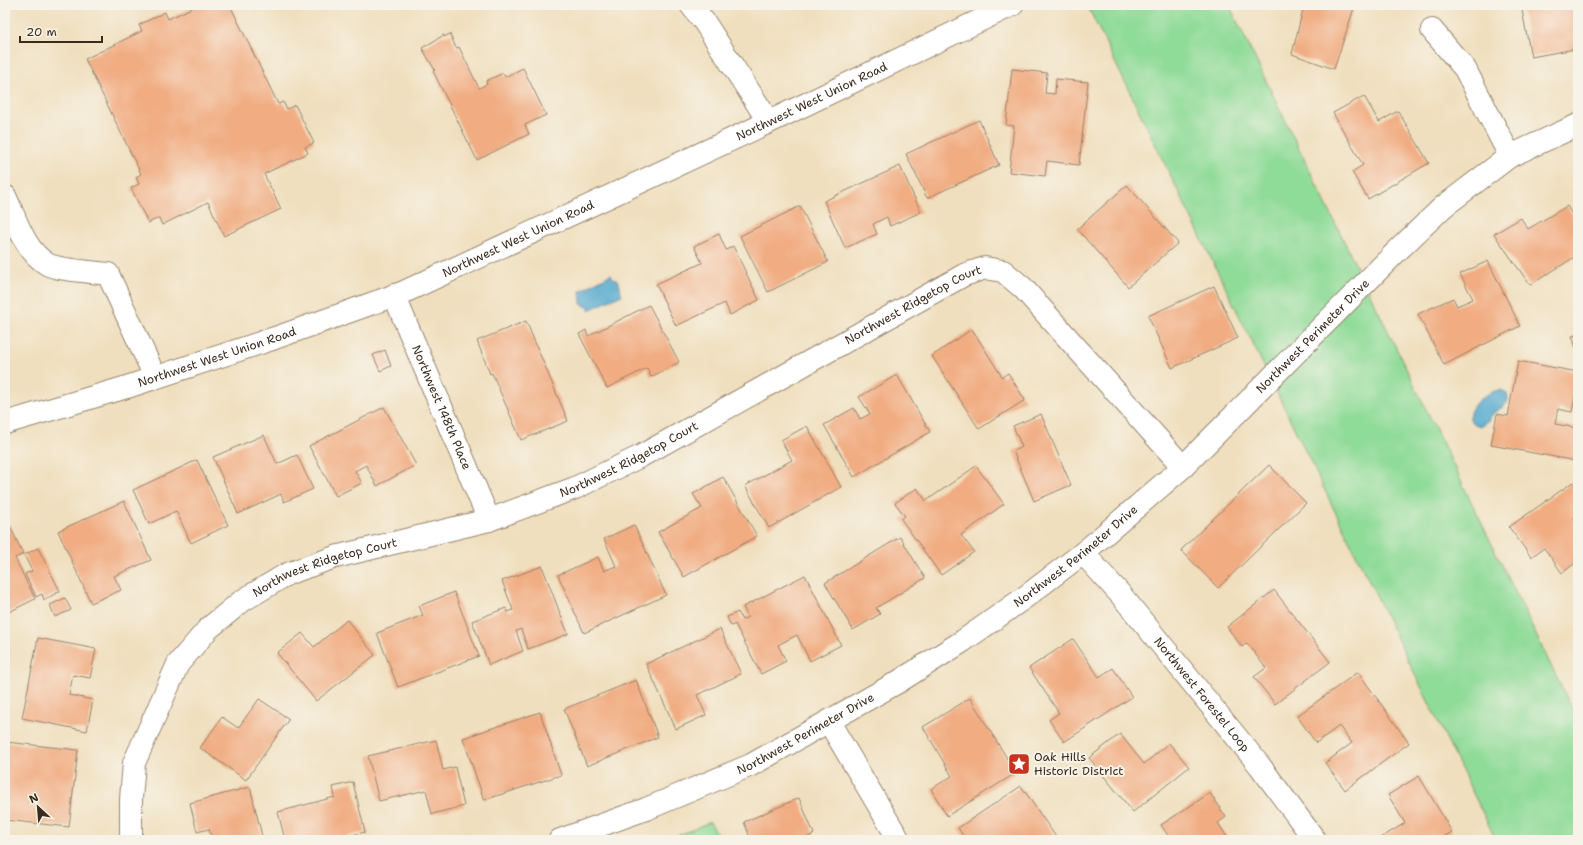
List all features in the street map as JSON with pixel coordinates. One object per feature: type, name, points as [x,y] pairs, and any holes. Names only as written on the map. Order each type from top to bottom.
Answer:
[{"type":"street","points":[[691,5],[705,23],[769,122]]},
{"type":"street","name":"Northwest West Union Road","points":[[5,423],[156,377],[275,338],[394,296],[769,122],[1012,5]]},
{"type":"street","points":[[1432,30],[1465,69],[1510,156]]},
{"type":"street","name":"Northwest Perimeter Drive","points":[[560,840],[646,809],[751,765],[898,682],[963,641],[1024,598],[1083,553],[1183,467],[1395,253],[1443,207],[1510,156],[1578,125]]},
{"type":"street","points":[[5,196],[30,248],[47,264],[70,269],[108,274],[156,377]]},
{"type":"street","name":"Northwest Ridgetop Court","points":[[131,840],[131,799],[134,763],[178,664],[208,629],[242,600],[287,574],[335,557],[489,520],[575,488],[641,456],[964,275],[985,268],[1003,270],[1023,288],[1183,467]]},
{"type":"street","name":"Northwest 148th Place","points":[[394,296],[489,520]]},
{"type":"street","name":"Northwest Forestel Loop","points":[[1083,553],[1121,595],[1260,766],[1315,840]]},
{"type":"street","points":[[829,722],[899,840]]},
{"type":"green space","points":[[1087,5],[1229,5],[1578,721],[1578,840],[1496,840]]},
{"type":"green space","points":[[710,822],[721,840],[667,840]]},
{"type":"water","points":[[611,274],[613,278],[618,281],[622,295],[589,310],[588,307],[581,304],[580,291]]},
{"type":"water","points":[[1499,390],[1507,394],[1508,401],[1506,404],[1494,413],[1484,424],[1478,426],[1474,425],[1470,420],[1472,408],[1481,398]]},
{"type":"building","points":[[198,5],[230,5],[278,104],[283,102],[287,109],[295,105],[314,143],[305,147],[308,153],[264,174],[281,209],[224,236],[208,202],[162,225],[159,218],[148,223],[131,188],[139,184],[136,177],[141,174],[85,59],[142,31],[139,25],[165,12],[168,19]]},
{"type":"building","points":[[1304,5],[1355,5],[1334,69],[1292,54]]},
{"type":"building","points":[[1521,5],[1578,5],[1578,54],[1576,54],[1575,49],[1531,57]]},
{"type":"building","points":[[450,34],[456,48],[459,47],[479,88],[487,84],[486,81],[503,73],[505,77],[523,68],[546,115],[525,125],[529,134],[477,160],[433,71],[435,70],[422,48],[444,35],[444,37]]},
{"type":"building","points":[[1012,69],[1047,73],[1045,93],[1055,94],[1056,79],[1088,82],[1079,165],[1047,161],[1045,176],[1009,172],[1014,126],[1006,125]]},
{"type":"building","points":[[1364,96],[1379,122],[1398,111],[1429,163],[1368,199],[1352,172],[1363,165],[1333,113]]},
{"type":"building","points":[[979,120],[999,165],[927,198],[906,154]]},
{"type":"building","points":[[900,166],[921,212],[890,226],[887,217],[873,224],[877,234],[845,248],[824,201]]},
{"type":"building","points":[[1127,185],[1178,243],[1128,287],[1077,229]]},
{"type":"building","points":[[800,206],[828,262],[768,292],[740,236]]},
{"type":"building","points":[[1567,206],[1578,224],[1578,255],[1530,285],[1494,234],[1521,218],[1528,229]]},
{"type":"building","points":[[719,234],[726,250],[733,246],[759,300],[730,315],[725,303],[676,326],[656,284],[702,263],[694,246]]},
{"type":"building","points":[[1488,261],[1520,326],[1444,365],[1418,314],[1453,298],[1457,306],[1473,299],[1460,274]]},
{"type":"building","points":[[1214,286],[1238,338],[1172,368],[1148,316]]},
{"type":"building","points":[[649,305],[679,362],[651,377],[647,368],[607,388],[579,334],[586,330],[588,336]]},
{"type":"building","points":[[526,321],[568,421],[521,440],[492,373],[490,374],[477,341]]},
{"type":"building","points":[[972,329],[1002,377],[1008,373],[1025,400],[979,429],[932,356]]},
{"type":"building","points":[[1578,335],[1578,347],[1576,348],[1572,336]]},
{"type":"building","points":[[385,350],[391,366],[380,371],[373,355]]},
{"type":"building","points":[[1518,361],[1578,372],[1578,382],[1572,412],[1558,409],[1555,424],[1578,428],[1578,449],[1576,461],[1491,445],[1497,414],[1508,416]]},
{"type":"building","points":[[897,375],[930,432],[854,477],[824,425],[854,408],[860,419],[870,414],[859,397]]},
{"type":"building","points":[[384,407],[416,465],[377,486],[366,465],[355,471],[362,483],[336,496],[309,446]]},
{"type":"building","points":[[1041,414],[1071,485],[1034,501],[1013,451],[1022,447],[1013,426]]},
{"type":"building","points":[[807,426],[841,487],[769,528],[745,486],[792,460],[781,440]]},
{"type":"building","points":[[264,435],[277,464],[297,455],[313,489],[284,502],[281,494],[238,514],[213,457]]},
{"type":"building","points":[[197,460],[228,525],[191,543],[176,511],[149,524],[133,490]]},
{"type":"building","points":[[1269,465],[1306,503],[1218,588],[1181,550]]},
{"type":"building","points":[[976,466],[1004,504],[961,535],[974,552],[941,575],[901,519],[905,516],[895,503],[917,488],[926,501]]},
{"type":"building","points":[[723,477],[757,536],[684,577],[658,532],[702,508],[693,494]]},
{"type":"building","points":[[1573,482],[1578,489],[1578,515],[1574,518],[1578,524],[1578,561],[1562,573],[1544,548],[1531,557],[1509,527]]},
{"type":"building","points":[[124,501],[151,560],[114,576],[121,590],[91,603],[58,531]]},
{"type":"building","points":[[634,525],[666,595],[584,633],[558,575],[598,557],[604,571],[616,566],[604,539]]},
{"type":"building","points":[[10,526],[23,554],[15,558],[35,599],[5,614],[5,529]]},
{"type":"building","points":[[900,537],[925,578],[876,608],[880,614],[853,630],[825,583]]},
{"type":"building","points":[[38,548],[60,591],[44,600],[42,594],[36,597],[25,574],[32,571],[24,555]]},
{"type":"building","points":[[542,566],[568,634],[528,649],[521,629],[516,631],[523,651],[489,665],[472,621],[506,608],[508,612],[513,610],[502,581]]},
{"type":"building","points":[[805,575],[841,645],[810,661],[797,635],[778,645],[786,661],[761,674],[735,624],[731,626],[727,617],[738,612],[742,620],[748,617],[743,607]]},
{"type":"building","points":[[1274,590],[1330,662],[1275,704],[1254,677],[1266,668],[1247,643],[1242,647],[1227,627]]},
{"type":"building","points":[[454,592],[479,656],[398,687],[377,633],[423,615],[419,606]]},
{"type":"building","points":[[65,598],[71,610],[55,617],[50,605]]},
{"type":"building","points":[[347,620],[375,655],[316,701],[277,653],[302,633],[314,647]]},
{"type":"building","points":[[720,629],[741,674],[697,695],[706,715],[676,729],[646,664]]},
{"type":"building","points":[[38,638],[96,649],[90,678],[73,675],[69,695],[93,700],[87,731],[22,718]]},
{"type":"building","points":[[1073,639],[1099,677],[1113,668],[1132,697],[1064,742],[1049,720],[1059,713],[1029,668]]},
{"type":"building","points":[[1358,672],[1409,743],[1345,790],[1325,763],[1352,743],[1339,726],[1316,743],[1297,716]]},
{"type":"building","points":[[636,680],[658,737],[587,766],[564,709]]},
{"type":"building","points":[[970,698],[1016,773],[947,816],[931,789],[952,776],[923,727]]},
{"type":"building","points":[[259,699],[289,719],[246,780],[200,748],[222,717],[238,728]]},
{"type":"building","points":[[540,712],[561,775],[484,800],[463,738]]},
{"type":"building","points":[[1120,734],[1144,764],[1169,743],[1189,767],[1133,812],[1089,758]]},
{"type":"building","points":[[436,740],[443,770],[455,767],[464,806],[432,814],[426,790],[379,801],[368,756]]},
{"type":"building","points":[[6,742],[78,750],[69,827],[5,820]]},
{"type":"building","points":[[1419,776],[1452,832],[1438,840],[1377,840],[1405,823],[1388,795]]},
{"type":"building","points":[[353,782],[365,832],[332,840],[285,840],[278,812],[335,797],[333,787]]},
{"type":"building","points":[[1021,786],[1058,840],[966,840],[958,828]]},
{"type":"building","points":[[250,787],[263,840],[212,840],[209,829],[197,832],[190,803]]},
{"type":"building","points":[[1210,793],[1226,817],[1218,823],[1229,840],[1171,840],[1161,825]]},
{"type":"building","points":[[799,798],[814,834],[802,840],[751,840],[744,822]]},
{"type":"place","name":"Oak Hills Historic District","points":[[1019,764]]}]
